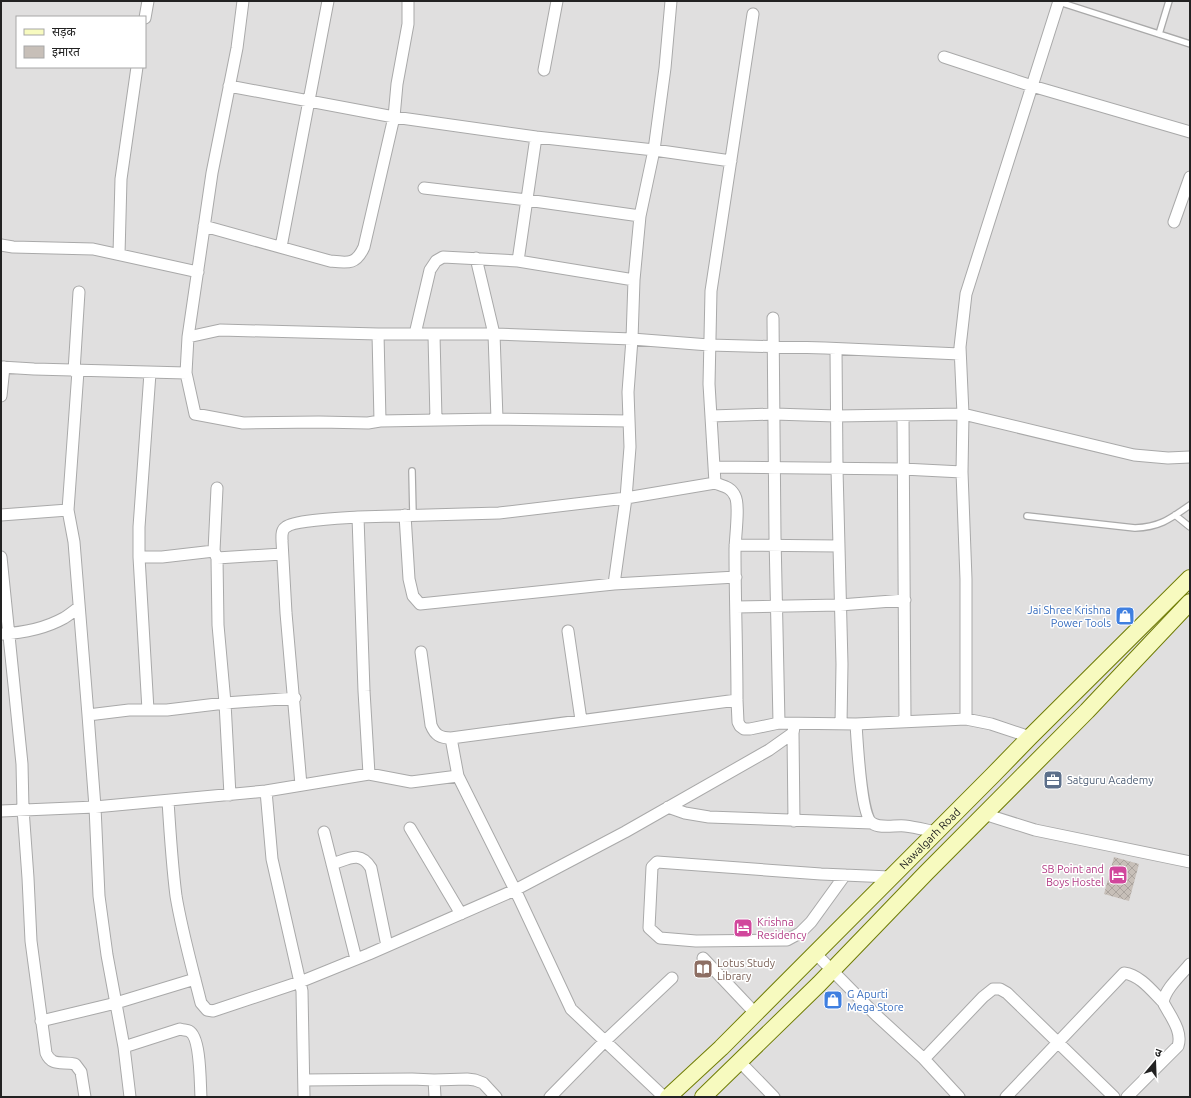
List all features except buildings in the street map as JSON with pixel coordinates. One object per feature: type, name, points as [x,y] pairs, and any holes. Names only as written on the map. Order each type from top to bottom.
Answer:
[{"type":"street","points":[[145,16],[148,1]]},
{"type":"street","points":[[243,1],[237,48],[212,173],[188,337],[186,373],[195,414],[243,423],[368,423],[380,421],[497,419],[629,421]]},
{"type":"street","points":[[281,247],[310,102],[328,1]]},
{"type":"street","points":[[204,226],[330,261],[352,262],[359,257],[364,247],[394,117],[397,84],[408,24],[408,1]]},
{"type":"street","points":[[544,70],[556,1]]},
{"type":"street","points":[[614,584],[626,498],[630,447],[628,392],[634,280],[640,216],[654,150],[665,68],[671,1]]},
{"type":"street","points":[[966,719],[966,578],[962,472],[963,414],[960,354],[962,324],[966,294],[1058,1]]},
{"type":"street","points":[[715,484],[709,384],[711,291],[753,14]]},
{"type":"street","points":[[944,57],[1032,86],[1190,132]]},
{"type":"street","points":[[119,254],[121,179],[137,68]]},
{"type":"street","points":[[229,86],[394,117],[536,138],[654,150],[731,161]]},
{"type":"street","points":[[518,261],[536,138]]},
{"type":"street","points":[[1174,222],[1190,177]]},
{"type":"street","points":[[424,188],[527,200],[640,216]]},
{"type":"street","points":[[1,245],[13,247],[93,249],[198,272]]},
{"type":"street","points":[[415,334],[430,270],[436,261],[443,256],[518,261],[634,280]]},
{"type":"street","points":[[476,258],[494,334],[497,419]]},
{"type":"street","points":[[78,292],[76,371],[68,510],[74,542],[88,715],[95,807],[99,896],[107,955],[124,1047],[130,1097]]},
{"type":"street","points":[[773,318],[775,545],[779,723]]},
{"type":"street","points":[[188,337],[220,330],[434,335],[494,334],[632,339],[709,345],[960,354]]},
{"type":"street","points":[[378,334],[380,421]]},
{"type":"street","points":[[434,335],[436,420]]},
{"type":"street","points":[[836,349],[837,469],[842,664],[841,724]]},
{"type":"street","points":[[1,396],[2,367],[76,371],[186,373]]},
{"type":"street","points":[[148,710],[139,557],[139,527],[150,372]]},
{"type":"street","points":[[711,416],[774,414],[836,416],[963,414],[1134,455],[1168,458],[1190,457]]},
{"type":"street","points":[[903,415],[905,721]]},
{"type":"street","points":[[714,467],[903,469],[962,472]]},
{"type":"street","points":[[301,785],[282,554],[282,530],[286,526],[301,522],[358,517],[499,513],[626,498],[715,484],[725,486],[732,490],[736,497],[735,544],[737,700],[738,722],[740,726],[744,729],[750,729],[779,723],[794,728],[841,724],[966,719],[991,724],[1030,736]]},
{"type":"street","points":[[217,488],[215,555],[218,625],[225,703],[230,795]]},
{"type":"street","points":[[1,515],[68,510]]},
{"type":"street","points":[[409,515],[409,579],[413,596],[420,604],[614,584],[736,577]]},
{"type":"street","points":[[358,517],[364,691],[369,774]]},
{"type":"street","points":[[735,544],[839,546]]},
{"type":"street","points":[[139,557],[282,554]]},
{"type":"street","points":[[1,557],[5,634],[22,764],[23,809],[31,941],[41,1021],[46,1053],[49,1059],[56,1063],[75,1064],[81,1072],[85,1097]]},
{"type":"street","name":"Nawalgarh Road","points":[[668,1097],[721,1048],[1030,736],[1190,578]]},
{"type":"street","points":[[736,607],[840,605],[905,600]]},
{"type":"street","points":[[703,1097],[832,970],[1087,711],[1190,602]]},
{"type":"street","points":[[5,634],[48,625],[66,617],[79,607]]},
{"type":"street","points":[[568,630],[581,720]]},
{"type":"street","points":[[421,652],[431,725],[435,733],[443,738],[737,700]]},
{"type":"street","points":[[88,715],[148,710],[167,710],[225,703],[294,698]]},
{"type":"street","points":[[856,724],[866,813],[868,819],[872,823]]},
{"type":"street","points":[[168,801],[176,896],[182,928],[203,1007],[207,1010],[213,1011],[300,982],[515,890],[625,832],[769,750],[794,728]]},
{"type":"street","points":[[794,728],[794,821]]},
{"type":"street","points":[[452,738],[458,776],[515,890],[571,1009],[664,1097]]},
{"type":"street","points":[[1,811],[95,807],[230,795],[266,791],[369,774],[411,782],[458,776]]},
{"type":"street","points":[[266,791],[272,859],[302,991],[304,1097]]},
{"type":"street","points":[[668,807],[709,817],[872,823],[879,826],[906,826],[936,832]]},
{"type":"street","points":[[984,814],[1035,830],[1190,862]]},
{"type":"street","points":[[410,828],[461,914]]},
{"type":"street","points":[[324,832],[356,959]]},
{"type":"street","points":[[332,864],[356,857],[362,857],[367,862],[371,868],[387,946]]},
{"type":"street","points":[[845,875],[811,922],[800,933],[787,940],[696,941],[660,938],[649,928],[652,867],[657,862],[890,877]]},
{"type":"street","points":[[815,953],[876,1015],[924,1059],[959,1097]]},
{"type":"street","points":[[703,958],[755,1013]]},
{"type":"street","points":[[1163,1002],[1164,996],[1190,964]]},
{"type":"street","points":[[1006,1097],[1124,973],[1132,974],[1163,1002],[1178,1028],[1181,1038],[1178,1046],[1127,1097]]},
{"type":"street","points":[[550,1097],[605,1041],[672,978]]},
{"type":"street","points":[[41,1021],[116,1003],[195,979]]},
{"type":"street","points":[[924,1059],[983,997],[993,989],[1000,989],[1007,993],[1114,1097]]},
{"type":"street","points":[[124,1047],[180,1030],[189,1031],[194,1036],[198,1048],[201,1097]]},
{"type":"street","points":[[740,1062],[774,1097]]},
{"type":"street","points":[[304,1080],[467,1079],[483,1083],[496,1097]]},
{"type":"street","points":[[434,1080],[435,1097]]},
{"type":"lane","points":[[1058,1],[1190,44]]},
{"type":"lane","points":[[1159,34],[1169,1]]},
{"type":"lane","points":[[409,515],[412,471]]},
{"type":"lane","points":[[1027,516],[1134,528],[1148,528],[1161,524],[1190,505]]},
{"type":"lane","points":[[1176,515],[1190,526]]},
{"type":"shaded area","points":[[1,1],[1190,1],[1190,1097],[1,1097]]},
{"type":"place","name":"Jai Shree Krishna Power Tools","points":[[1125,616]]},
{"type":"place","name":"Satguru Academy","points":[[1053,780]]},
{"type":"place","name":"SB Point and Boys Hostel","points":[[1118,875]]},
{"type":"place","name":"Krishna Residency","points":[[743,928]]},
{"type":"place","name":"Lotus Study Library","points":[[703,969]]},
{"type":"place","name":"G Apurti Mega Store","points":[[833,1000]]}]
